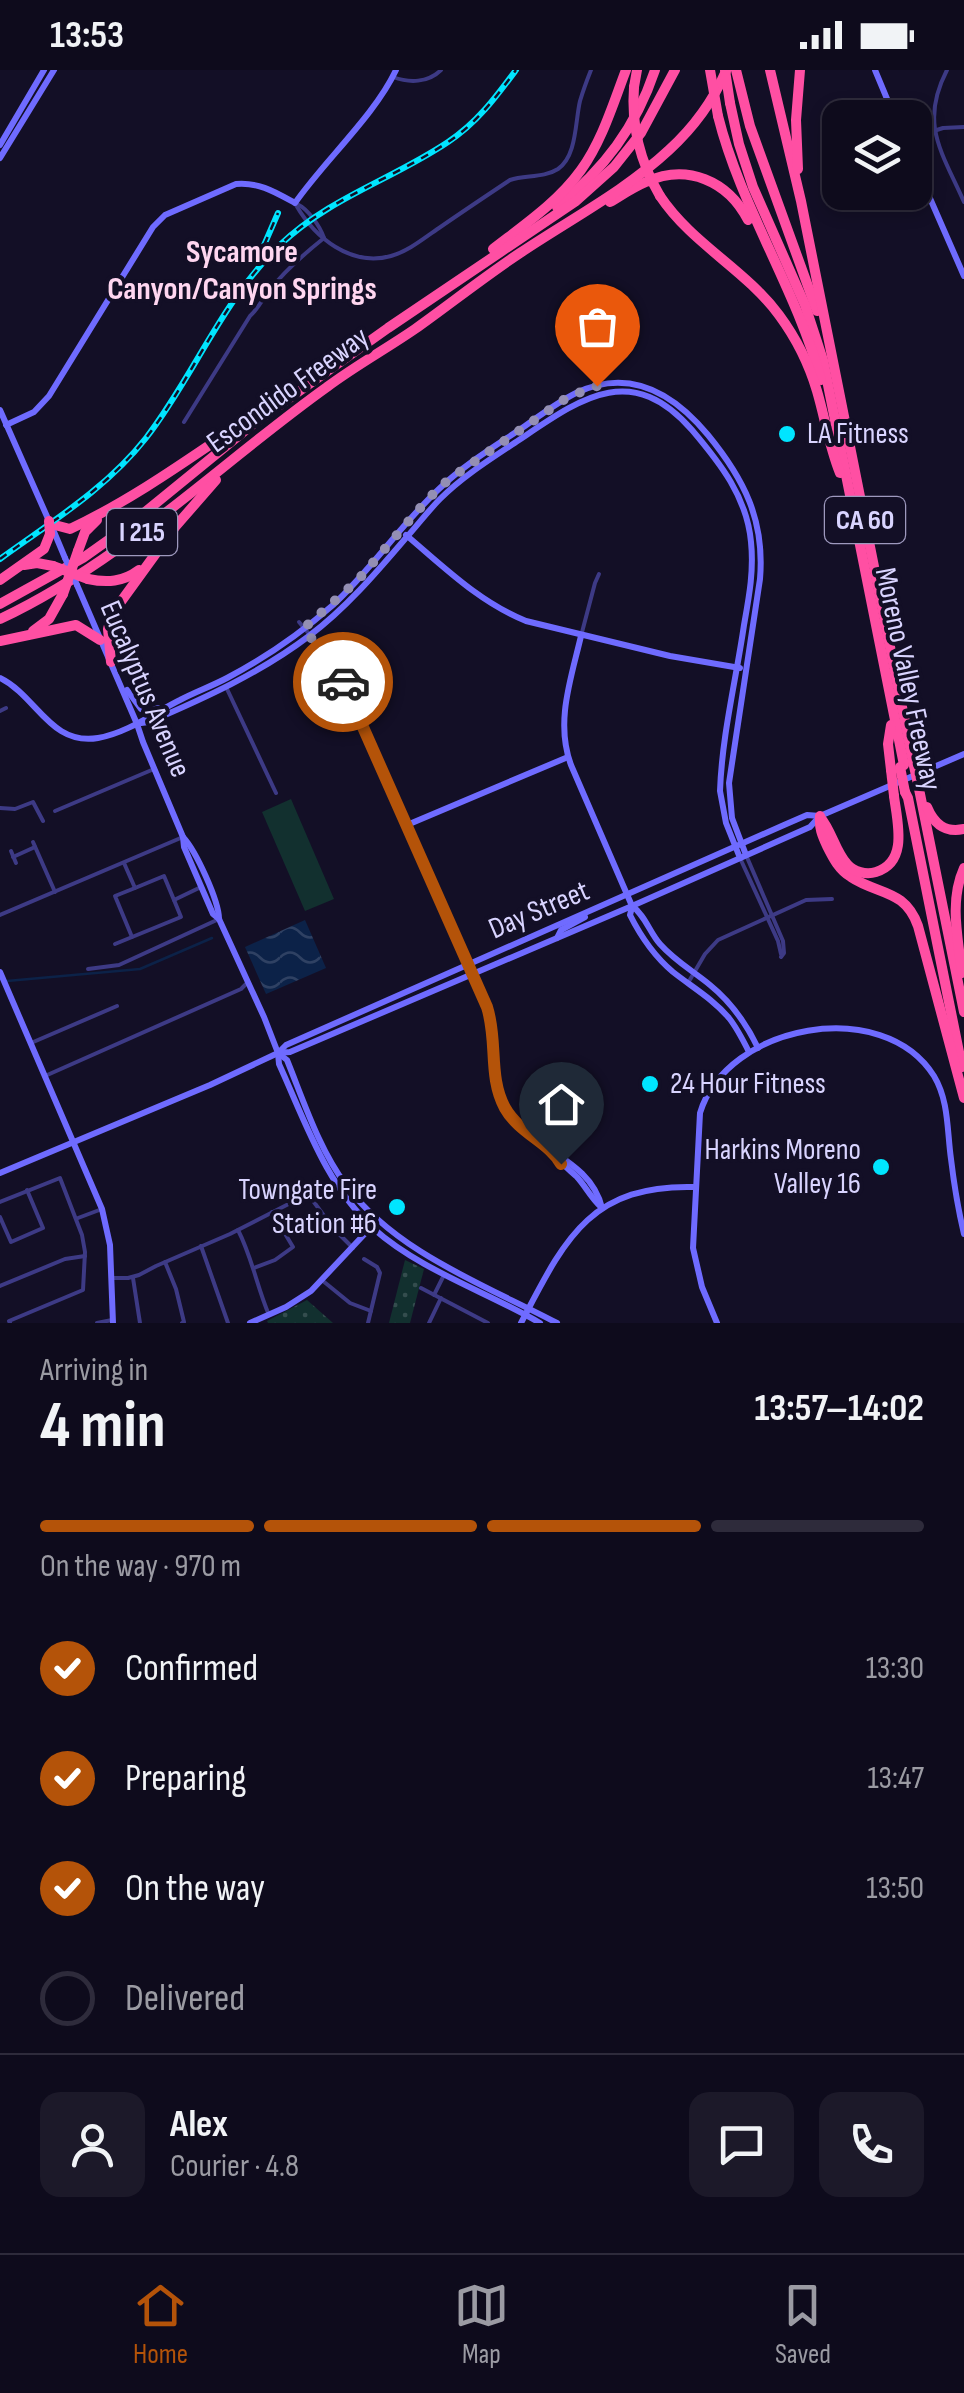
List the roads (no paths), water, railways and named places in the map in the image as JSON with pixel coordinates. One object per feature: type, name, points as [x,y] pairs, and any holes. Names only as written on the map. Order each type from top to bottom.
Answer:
[{"type":"highway","points":[[388,328],[508,238],[570,184],[591,154],[626,70]]},
{"type":"highway","points":[[636,70],[634,119],[645,167],[660,196],[685,228],[758,290],[785,323],[814,381],[840,473]]},
{"type":"highway","points":[[497,254],[572,195],[607,160],[638,114],[656,70]]},
{"type":"highway","name":"Escondido Freeway","points":[[0,604],[83,558],[288,398],[576,201],[614,167],[641,133],[675,70]]},
{"type":"highway","name":"Moreno Valley Freeway","points":[[710,70],[718,116],[738,181],[816,362],[890,726],[964,1012]]},
{"type":"highway","points":[[726,70],[730,103],[753,187],[805,305],[823,360],[909,791],[947,830],[964,829]]},
{"type":"highway","name":"Escondido Freeway","points":[[0,618],[76,577],[136,537],[330,384],[626,184],[668,151],[708,106],[726,70]]},
{"type":"highway","points":[[736,70],[750,126],[832,355]]},
{"type":"highway","name":"Moreno Valley Freeway","points":[[770,70],[832,355],[902,766]]},
{"type":"highway","points":[[800,70],[796,134],[800,201]]},
{"type":"highway","points":[[518,254],[646,182],[682,174],[710,180],[729,192],[773,259]]},
{"type":"highway","points":[[0,580],[47,546],[52,525],[70,529],[114,507],[270,404],[288,398]]},
{"type":"highway","points":[[113,667],[110,620],[154,554],[208,489],[272,428]]},
{"type":"highway","points":[[28,634],[49,618],[63,594],[86,532],[114,507]]},
{"type":"highway","points":[[23,565],[53,566],[111,582],[130,576],[154,554]]},
{"type":"highway","points":[[0,641],[76,625],[100,640]]},
{"type":"highway","points":[[820,816],[850,867],[874,873],[890,863],[898,849],[909,791]]},
{"type":"highway","name":"Moreno Valley Freeway","points":[[909,791],[964,1078]]},
{"type":"highway","points":[[820,816],[819,828],[844,872],[896,897],[912,912],[964,1098]]},
{"type":"highway","points":[[964,868],[956,912],[964,988]]},
{"type":"street","points":[[0,145],[44,70]]},
{"type":"street","points":[[0,158],[54,70]]},
{"type":"street","points":[[294,202],[374,104],[394,73],[414,80],[432,78],[441,70]]},
{"type":"street","points":[[3,426],[34,412],[49,396],[153,227],[165,216],[236,184],[263,186],[294,202],[318,236],[340,250],[359,258],[393,256],[510,180],[561,168],[570,155],[590,70]]},
{"type":"street","points":[[875,70],[888,100]]},
{"type":"street","points":[[947,70],[934,103],[934,130],[964,202]]},
{"type":"street","points":[[16,134],[17,116]]},
{"type":"street","points":[[934,130],[964,127]]},
{"type":"street","points":[[932,200],[964,276]]},
{"type":"street","points":[[184,422],[271,288],[324,238]]},
{"type":"street","points":[[113,667],[142,710],[150,711],[254,672],[310,636],[360,590],[448,480],[539,416],[590,387],[620,384],[652,388],[660,397],[686,410],[721,451],[741,480],[753,508],[761,567],[720,790],[726,823],[739,846],[781,956],[782,941],[768,917]]},
{"type":"street","name":"Eucalyptus Avenue","points":[[0,410],[3,426],[52,525],[154,769],[219,910],[219,919],[278,1053],[279,1064],[335,1182],[374,1224],[414,1256],[468,1276],[525,1316]]},
{"type":"street","points":[[137,724],[149,722],[225,684],[266,656],[354,584],[404,534]]},
{"type":"street","points":[[404,534],[478,596],[526,622],[670,656],[742,668]]},
{"type":"street","points":[[599,574],[564,711],[563,736],[568,756],[632,906],[663,948],[730,1004],[758,1048]]},
{"type":"street","points":[[301,625],[350,693],[468,964],[491,1020],[496,1082],[505,1108],[522,1130],[582,1174],[600,1198],[602,1208]]},
{"type":"street","points":[[0,678],[21,691],[47,722],[68,736],[98,738],[137,724],[174,703]]},
{"type":"street","points":[[225,684],[276,793]]},
{"type":"street","name":"Day Street","points":[[0,1172],[632,906],[810,827],[820,816],[964,754]]},
{"type":"street","points":[[408,826],[568,756]]},
{"type":"street","points":[[55,810],[154,769]]},
{"type":"street","points":[[0,808],[14,809],[34,802],[43,821]]},
{"type":"street","name":"Day Street","points":[[278,1053],[286,1045],[807,815],[820,816]]},
{"type":"street","points":[[0,916],[184,837]]},
{"type":"street","name":"Eucalyptus Avenue","points":[[184,837],[184,847],[213,914],[219,919]]},
{"type":"street","points":[[16,863],[12,854],[34,844],[55,892]]},
{"type":"street","points":[[124,863],[135,888]]},
{"type":"street","points":[[115,944],[181,917],[164,876],[115,896],[132,937]]},
{"type":"street","points":[[174,900],[202,887]]},
{"type":"street","points":[[688,983],[718,940],[806,900],[832,899]]},
{"type":"street","points":[[632,906],[630,915],[644,941],[729,1018],[750,1052]]},
{"type":"street","points":[[557,938],[561,930],[594,910]]},
{"type":"street","points":[[88,969],[119,965],[219,919]]},
{"type":"street","points":[[0,972],[102,1209],[110,1245],[112,1322],[97,1323]]},
{"type":"street","points":[[46,1076],[241,990],[248,982]]},
{"type":"street","points":[[407,1002],[426,983]]},
{"type":"street","points":[[31,1043],[118,1006]]},
{"type":"street","points":[[348,1027],[348,1022],[371,1008]]},
{"type":"street","points":[[320,1039],[338,1027],[338,1022]]},
{"type":"street","points":[[716,1323],[693,1248],[698,1120],[704,1101],[722,1072],[758,1048],[805,1031],[848,1030],[887,1038],[918,1057],[932,1072],[944,1099],[964,1234]]},
{"type":"street","name":"Eucalyptus Avenue","points":[[278,1053],[287,1060],[330,1159],[374,1224],[525,1316]]},
{"type":"street","points":[[290,1087],[312,1119]]},
{"type":"street","points":[[307,1127],[330,1159]]},
{"type":"street","points":[[0,1202],[60,1178],[77,1218],[85,1256],[83,1290],[10,1323]]},
{"type":"street","points":[[525,1316],[564,1244],[584,1221],[625,1196],[652,1188],[694,1188]]},
{"type":"street","points":[[0,1217],[11,1242],[43,1228],[27,1190]]},
{"type":"street","points":[[110,1278],[133,1278],[308,1194],[353,1248]]},
{"type":"street","points":[[77,1218],[102,1209]]},
{"type":"street","points":[[253,1268],[294,1247],[272,1212]]},
{"type":"street","points":[[250,1323],[296,1302],[323,1280],[374,1224]]},
{"type":"street","points":[[238,1230],[269,1315]]},
{"type":"street","points":[[200,1246],[228,1323]]},
{"type":"street","points":[[0,1286],[65,1259],[85,1256]]},
{"type":"street","points":[[364,1259],[380,1273],[368,1323]]},
{"type":"street","points":[[165,1262],[176,1288],[182,1323]]},
{"type":"street","points":[[434,1295],[448,1271]]},
{"type":"street","points":[[133,1278],[140,1323]]},
{"type":"street","points":[[323,1280],[350,1303],[371,1311]]},
{"type":"street","points":[[421,1288],[487,1323]]},
{"type":"street","points":[[429,1323],[441,1298]]},
{"type":"street","points":[[525,1316],[540,1323]]},
{"type":"street","points":[[525,1316],[556,1323]]},
{"type":"water","points":[[305,920],[326,968],[266,994],[245,947]]},
{"type":"waterway","points":[[7,981],[140,969],[212,938]]},
{"type":"railway","points":[[0,559],[77,504],[130,456],[163,414],[241,290],[280,245],[319,214],[458,135],[516,70]]},
{"type":"railway","points":[[258,259],[278,213]]},
{"type":"place","name":"LA Fitness","points":[[787,434]]},
{"type":"place","name":"24 Hour Fitness","points":[[650,1084]]},
{"type":"place","name":"Harkins Moreno Valley 16","points":[[881,1167]]},
{"type":"place","name":"Towngate Fire Station #6","points":[[397,1207]]},
{"type":"district","name":"Sycamore Canyon/Canyon Springs","points":[[242,270]]}]
